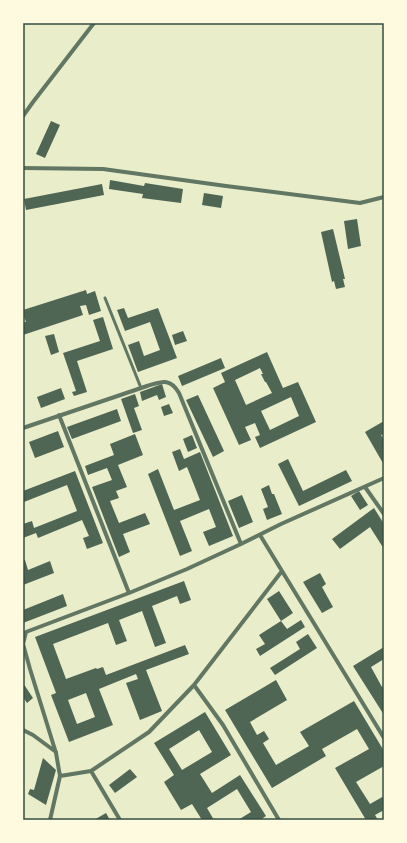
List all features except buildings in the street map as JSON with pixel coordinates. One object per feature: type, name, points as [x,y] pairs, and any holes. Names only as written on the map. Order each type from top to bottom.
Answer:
[{"type":"street","points":[[23,116],[94,23]]},
{"type":"street","points":[[23,168],[103,169],[360,203],[384,197]]},
{"type":"street","points":[[23,428],[160,382],[171,383],[175,386],[179,393],[241,544]]},
{"type":"street","points":[[59,416],[129,593]]},
{"type":"street","points":[[50,820],[60,776],[56,753],[23,644],[24,633],[187,569],[281,524],[384,478]]},
{"type":"street","points":[[365,486],[384,514]]},
{"type":"street","points":[[260,534],[384,738]]},
{"type":"street","points":[[60,776],[91,771],[149,732],[194,685],[282,571]]},
{"type":"street","points":[[194,685],[223,725],[278,820]]},
{"type":"street","points":[[23,730],[33,735],[56,753]]},
{"type":"street","points":[[91,771],[120,820]]},
{"type":"lane","points":[[106,298],[141,388]]}]
